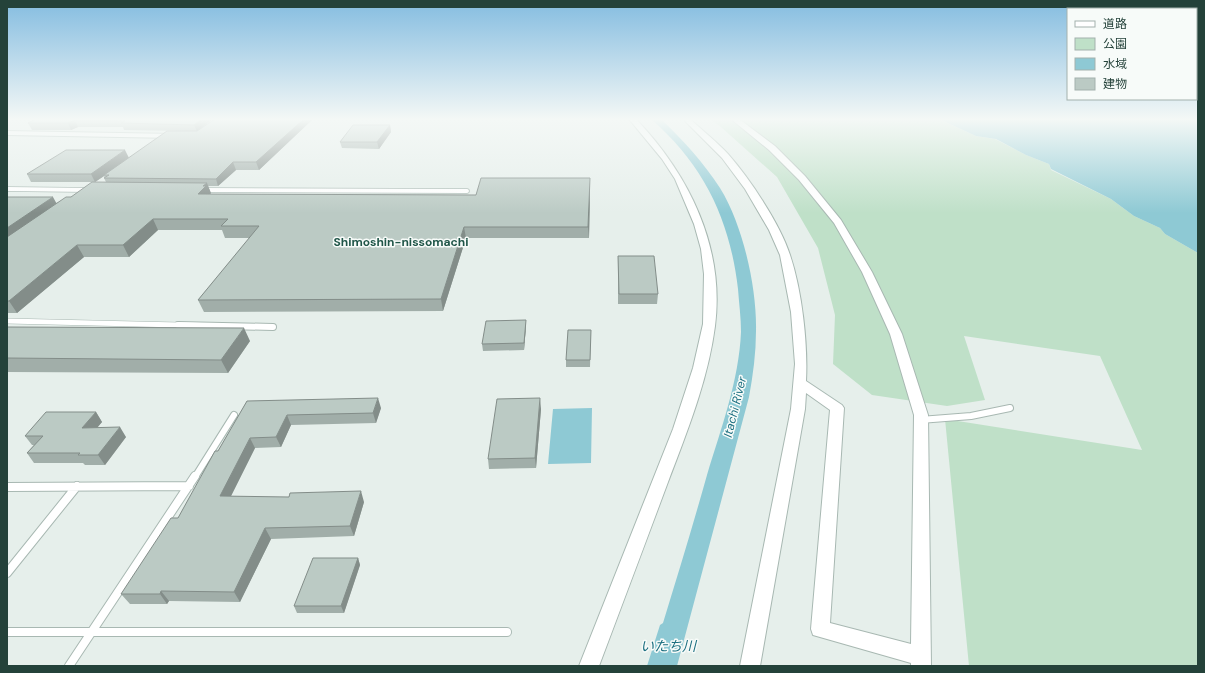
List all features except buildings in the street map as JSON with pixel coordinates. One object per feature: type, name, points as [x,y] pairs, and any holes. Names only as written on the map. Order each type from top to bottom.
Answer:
[{"type":"street","points":[[589,666],[671,455],[697,379],[709,325],[710,281],[707,251],[690,198],[675,172],[659,150]]},
{"type":"street","points":[[719,150],[733,166],[752,194],[774,230],[782,249],[797,312],[801,364],[798,408],[750,666]]},
{"type":"street","points":[[774,150],[802,178],[838,222],[867,272],[896,334],[921,415],[921,661],[820,630],[837,408],[800,384]]},
{"type":"lane","points":[[86,194],[99,187]]},
{"type":"lane","points":[[7,189],[92,190]]},
{"type":"lane","points":[[196,190],[467,191]]},
{"type":"lane","points":[[7,321],[273,327]]},
{"type":"lane","points":[[920,420],[971,416],[1010,408]]},
{"type":"lane","points":[[68,666],[189,486],[234,415]]},
{"type":"lane","points":[[7,573],[77,486]]},
{"type":"lane","points":[[7,487],[189,486]]},
{"type":"lane","points":[[7,632],[506,632]]},
{"type":"green space","points":[[747,150],[1017,150],[1049,164],[1051,170],[1111,199],[1134,216],[1160,228],[1165,234],[1198,253],[1198,666],[969,666],[945,419],[1142,450],[1100,356],[964,336],[985,400],[947,406],[872,395],[833,364],[835,315],[818,248],[777,177]]},
{"type":"water","name":"いたち川","points":[[682,150],[691,150],[714,179],[728,203],[742,238],[751,277],[756,314],[755,356],[749,397],[677,666],[647,666],[660,625],[663,623],[723,422],[733,386],[740,350],[741,321],[738,289],[728,240],[721,217],[711,195],[700,175]]},
{"type":"water","points":[[1017,150],[1198,150],[1198,253],[1165,234],[1160,228],[1134,216],[1111,199],[1051,169],[1049,164]]},
{"type":"water","points":[[592,408],[591,463],[548,464],[553,409]]},
{"type":"district","name":"Shimoshin-nissomachi","points":[[401,242]]},
{"type":"water label","name":"Itachi River","points":[[735,407]]}]
